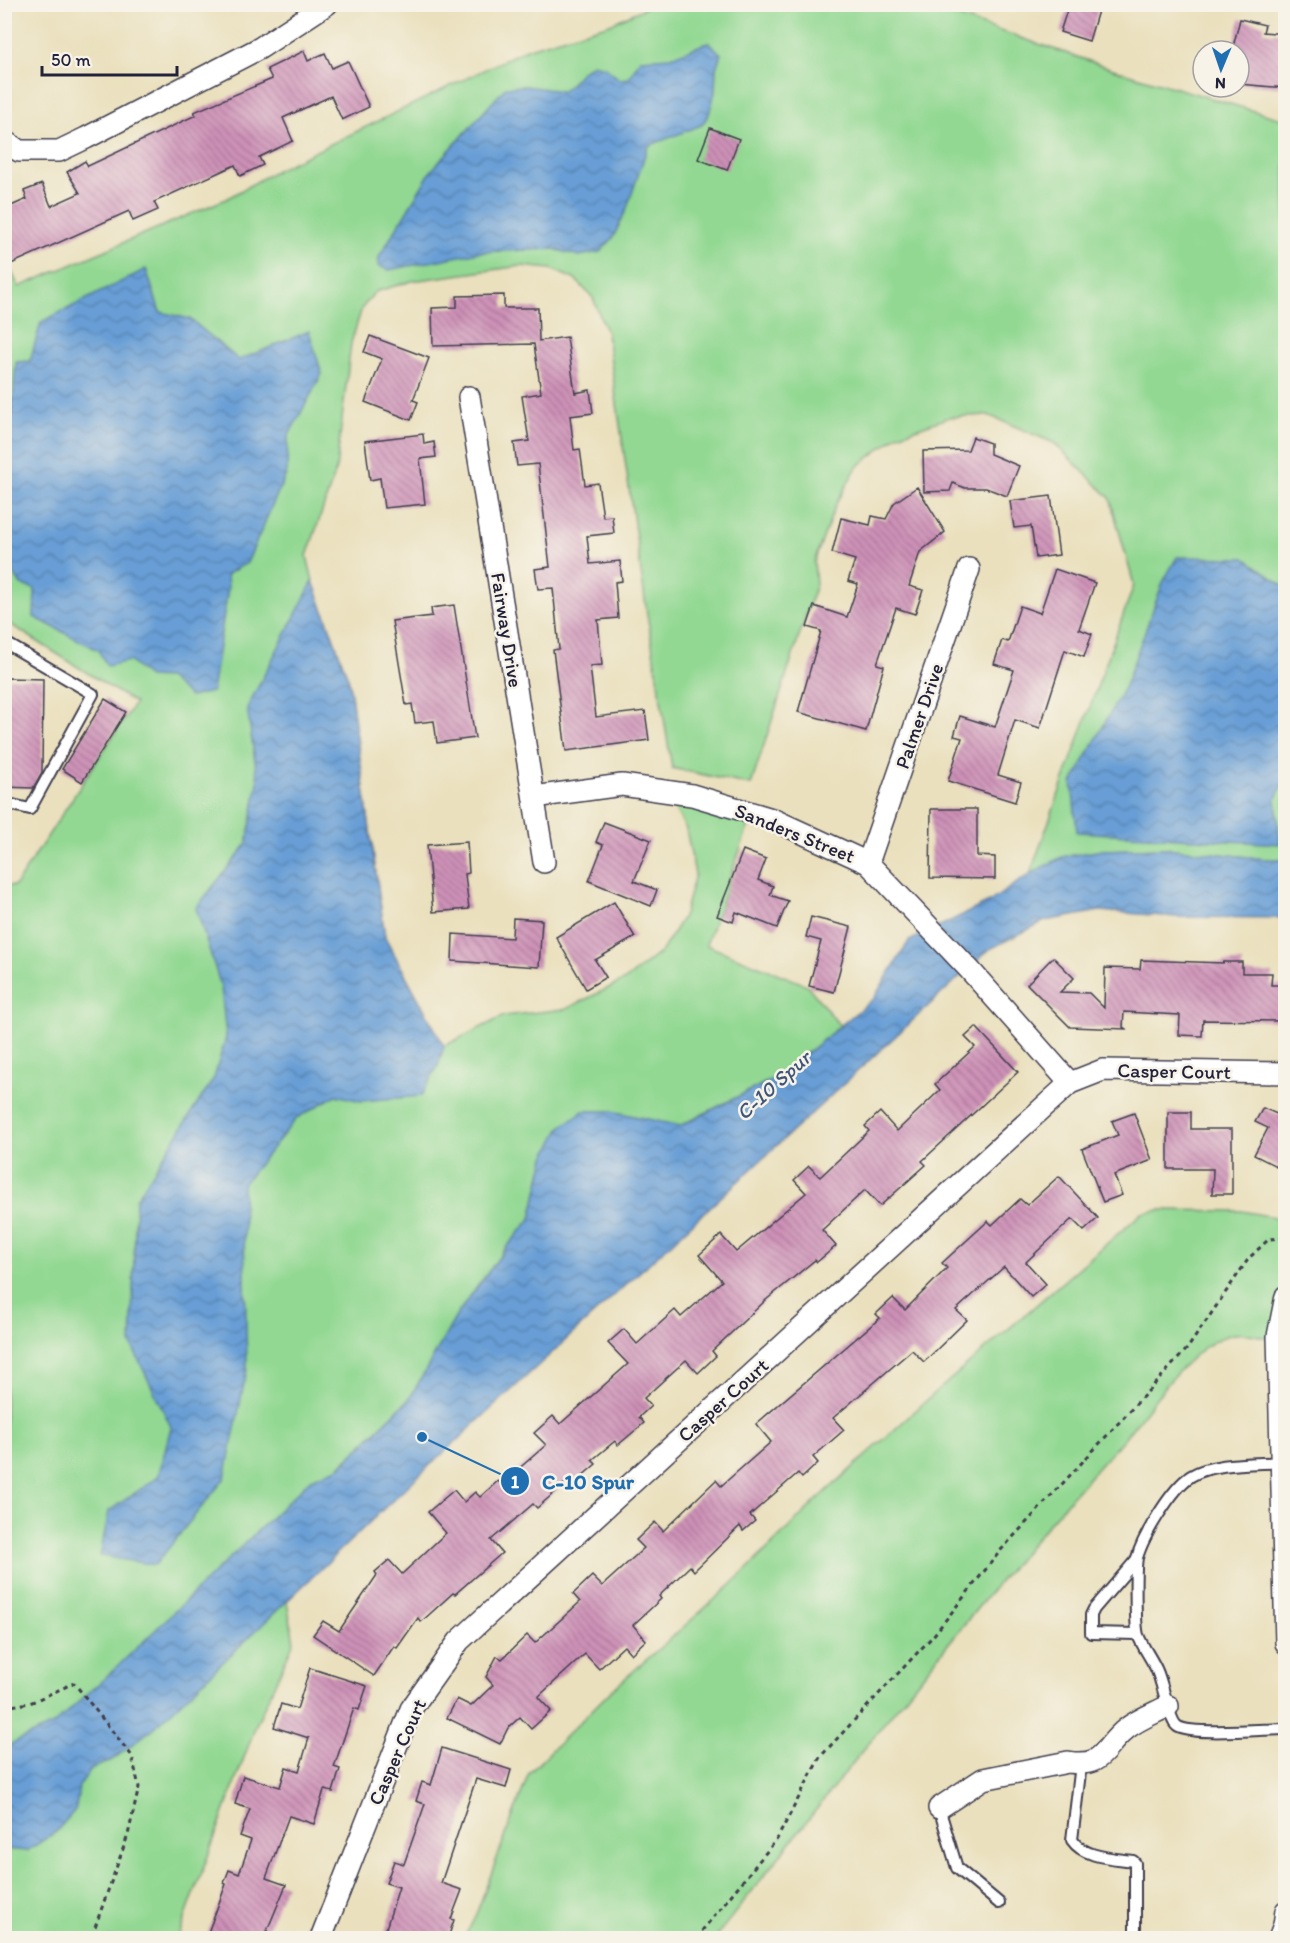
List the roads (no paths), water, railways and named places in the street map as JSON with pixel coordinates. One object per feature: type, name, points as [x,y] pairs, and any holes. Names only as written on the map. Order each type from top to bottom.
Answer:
[{"type":"street","points":[[4,140],[19,152],[59,151],[260,48],[327,4]]},
{"type":"street","name":"Fairway Drive","points":[[470,397],[544,862]]},
{"type":"street","name":"Palmer Drive","points":[[868,863],[969,569]]},
{"type":"street","name":"Sanders Street","points":[[534,797],[622,785],[692,795],[772,819],[868,863],[969,969],[1070,1083]]},
{"type":"street","name":"Casper Court","points":[[321,1938],[411,1709],[459,1641],[1070,1083],[1103,1070],[1286,1073]]},
{"type":"street","points":[[1286,1296],[1278,1336],[1286,1643]]},
{"type":"street","points":[[939,1808],[983,1779],[1068,1762],[1081,1764],[1096,1761],[1126,1728],[1168,1706]]},
{"type":"street","points":[[1279,1938],[1286,1911]]},
{"type":"lane","points":[[4,642],[93,694],[30,809],[4,803]]},
{"type":"lane","points":[[1137,1634],[1091,1633],[1094,1609],[1136,1560],[1167,1502],[1178,1487],[1191,1476],[1221,1466],[1281,1461]]},
{"type":"lane","points":[[1136,1560],[1137,1634],[1157,1671],[1166,1694],[1171,1718],[1178,1727],[1186,1731],[1286,1729]]},
{"type":"lane","points":[[1081,1764],[1072,1840],[1076,1846],[1092,1854],[1135,1863],[1135,1938]]},
{"type":"lane","points":[[939,1808],[957,1868],[999,1903]]},
{"type":"water","points":[[709,42],[721,54],[716,68],[715,92],[709,114],[702,125],[648,146],[627,208],[613,238],[600,252],[579,256],[554,249],[480,252],[389,270],[378,266],[379,257],[431,171],[506,87],[525,86],[562,91],[584,69],[593,64],[605,67],[619,79],[629,78],[640,59],[671,57]]},
{"type":"water","points":[[146,269],[160,312],[190,319],[239,360],[309,331],[322,374],[288,437],[287,472],[247,563],[227,574],[228,588],[212,692],[190,697],[168,678],[148,677],[129,661],[107,666],[98,650],[34,617],[35,589],[21,585],[4,558],[5,498],[16,362],[30,361],[41,322]]},
{"type":"water","points":[[1177,557],[1245,558],[1285,587],[1285,726],[1277,730],[1286,747],[1285,780],[1276,798],[1280,844],[1077,832],[1072,783],[1125,686],[1163,582]]},
{"type":"water","points":[[313,581],[349,681],[385,937],[444,1046],[438,1066],[421,1096],[361,1101],[336,1095],[297,1118],[243,1184],[247,1369],[225,1478],[155,1565],[100,1556],[109,1511],[158,1477],[171,1427],[131,1344],[136,1199],[214,1078],[226,1037],[221,987],[196,908],[247,844],[258,782],[247,708]]},
{"type":"water","points":[[1166,848],[1285,859],[1285,918],[1177,917],[1100,911],[1045,921],[990,949],[414,1480],[154,1728],[112,1760],[91,1769],[79,1786],[76,1809],[56,1832],[27,1851],[5,1849],[4,1747],[53,1725],[118,1666],[311,1479],[340,1467],[410,1398],[458,1313],[506,1248],[531,1219],[545,1157],[561,1127],[583,1111],[611,1111],[680,1126],[779,1076],[874,998],[909,941],[989,902],[1030,874],[1062,857],[1103,850]]},
{"type":"place","name":"C-10 Spur","points":[[422,1437]]}]
